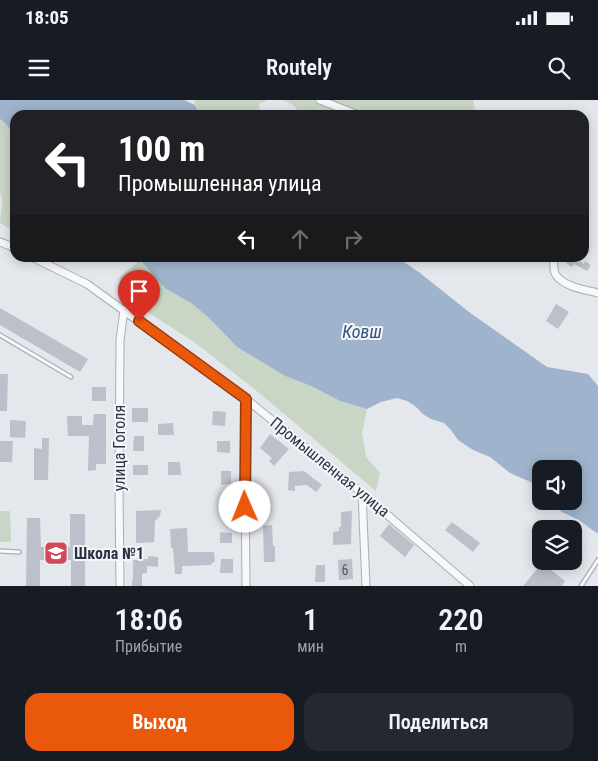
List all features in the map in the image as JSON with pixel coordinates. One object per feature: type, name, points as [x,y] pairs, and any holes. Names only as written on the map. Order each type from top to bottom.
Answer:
[{"type":"street","points":[[320,100],[345,110]]},
{"type":"street","name":"Промышленная улица","points":[[42,262],[87,284],[246,399],[362,493],[470,586]]},
{"type":"street","points":[[554,262],[554,272],[559,280],[573,286],[598,292]]},
{"type":"street","name":"улица Гоголя","points":[[120,586],[120,340],[124,310]]},
{"type":"street","points":[[246,399],[246,586]]},
{"type":"street","points":[[362,493],[366,586]]},
{"type":"lane","points":[[0,335],[71,377]]},
{"type":"lane","points":[[0,551],[19,552]]},
{"type":"lane","points":[[581,586],[598,560]]},
{"type":"green space","points":[[194,100],[268,100],[259,104],[260,110],[198,110]]},
{"type":"green space","points":[[283,100],[473,100],[475,110],[298,110],[293,105]]},
{"type":"green space","points":[[0,119],[10,130],[10,229],[0,223],[2,204],[0,192]]},
{"type":"green space","points":[[138,262],[142,262],[166,289],[191,303],[209,318],[237,347],[285,376],[311,386],[340,401],[367,409],[362,433],[366,457],[380,473],[376,491],[253,388],[194,342],[118,293],[120,277]]},
{"type":"green space","points":[[0,511],[10,511],[11,542],[0,542]]},
{"type":"water","points":[[0,100],[184,100],[195,105],[198,110],[10,110],[10,130],[0,119]]},
{"type":"water","name":"Ковш","points":[[142,262],[404,262],[469,312],[547,367],[588,374],[598,386],[598,533],[582,522],[582,520],[560,510],[582,510],[582,460],[532,460],[532,483],[510,473],[490,457],[473,450],[458,440],[444,423],[431,419],[407,401],[397,398],[381,402],[367,409],[340,401],[311,386],[285,376],[237,347],[209,318],[191,303],[166,289]]},
{"type":"building","points":[[581,262],[584,264],[586,262],[591,265],[587,271],[574,264],[572,267],[566,263]]},
{"type":"building","points":[[556,304],[569,312],[558,329],[546,321]]},
{"type":"building","points":[[0,308],[88,359],[80,372],[0,325]]},
{"type":"building","points":[[0,374],[8,374],[7,411],[0,411]]},
{"type":"building","points":[[92,387],[106,387],[106,401],[92,401]]},
{"type":"building","points":[[132,408],[148,408],[148,422],[132,422]]},
{"type":"building","points":[[213,411],[226,412],[225,426],[212,425]]},
{"type":"building","points":[[94,414],[106,414],[106,464],[96,464],[96,470],[88,471],[89,436],[68,436],[67,416],[82,416],[82,425],[93,425]]},
{"type":"building","points":[[10,420],[26,421],[25,438],[10,437]]},
{"type":"building","points":[[173,423],[174,435],[158,435],[158,424]]},
{"type":"building","points":[[270,434],[289,449],[274,466],[269,461],[272,458],[260,448]]},
{"type":"building","points":[[134,436],[144,436],[144,451],[133,451]]},
{"type":"building","points":[[42,438],[49,438],[48,480],[34,480],[34,448],[42,449]]},
{"type":"building","points":[[0,441],[13,441],[12,462],[0,462]]},
{"type":"building","points":[[217,441],[230,441],[230,453],[217,452]]},
{"type":"building","points":[[168,462],[180,462],[181,475],[168,475]]},
{"type":"building","points":[[133,465],[148,465],[148,475],[133,475]]},
{"type":"building","points":[[221,471],[231,471],[231,484],[221,485]]},
{"type":"building","points":[[304,471],[322,485],[316,492],[307,485],[295,486],[295,491],[288,490],[289,472]]},
{"type":"building","points":[[221,497],[232,497],[232,507],[221,507]]},
{"type":"building","points":[[161,510],[160,516],[155,521],[154,542],[136,543],[136,511]]},
{"type":"building","points":[[352,511],[351,544],[333,545],[333,532],[339,531],[339,527],[341,527],[341,512]]},
{"type":"building","name":"Школа №1","points":[[70,514],[85,514],[85,586],[71,586],[71,560],[40,560],[40,586],[26,586],[27,518],[40,518],[41,547],[70,547]]},
{"type":"building","points":[[452,522],[480,543],[473,552],[445,530]]},
{"type":"building","points":[[389,524],[414,545],[405,557],[380,536]]},
{"type":"building","points":[[272,525],[275,562],[264,562],[263,526]]},
{"type":"building","points":[[187,528],[188,552],[214,552],[215,561],[210,565],[182,566],[182,574],[175,574],[170,529]]},
{"type":"building","points":[[220,532],[232,533],[232,543],[220,543]]},
{"type":"building","points":[[148,556],[158,557],[158,567],[147,566],[147,573],[142,574],[142,586],[132,586],[133,560],[148,559]]},
{"type":"building","points":[[221,559],[233,559],[233,573],[220,573]]},
{"type":"building","points":[[352,559],[353,579],[339,580],[338,560]]},
{"type":"building","points":[[316,565],[325,565],[325,582],[315,582]]},
{"type":"building","points":[[536,570],[551,570],[565,581],[562,586],[523,586]]},
{"type":"place","name":"Школа №1","points":[[56,553]]},
{"type":"route","points":[[139,321],[246,399],[245,507]]}]
